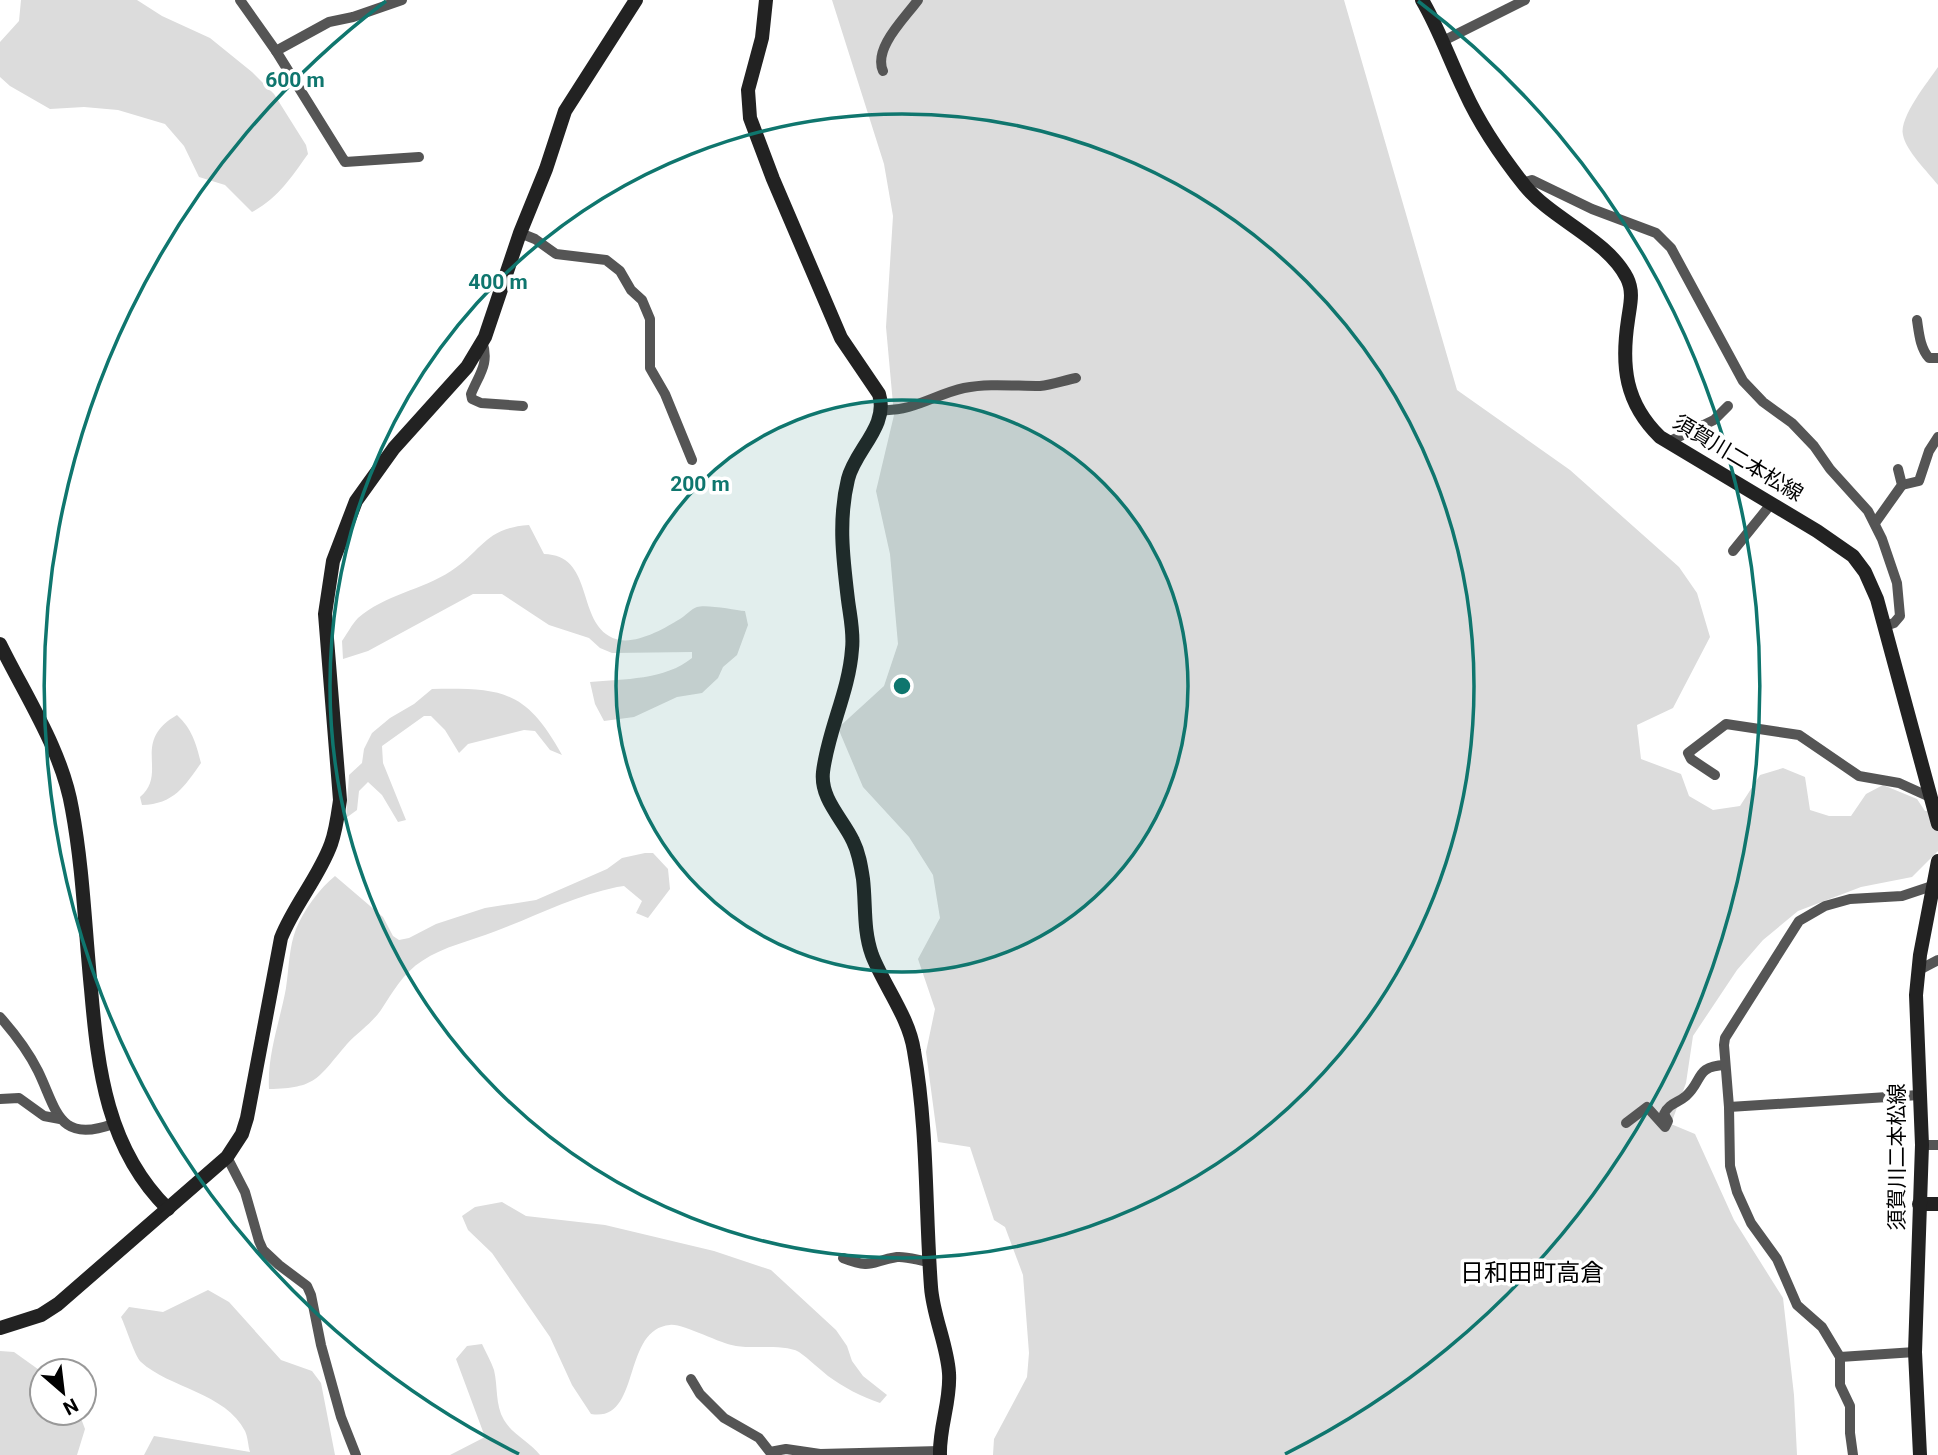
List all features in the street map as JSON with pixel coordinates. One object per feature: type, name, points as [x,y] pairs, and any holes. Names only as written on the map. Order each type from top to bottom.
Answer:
[{"type":"street","points":[[240,0],[276,51],[345,162],[419,157]]},
{"type":"street","points":[[276,51],[329,22],[354,17],[402,0]]},
{"type":"street","points":[[0,1328],[41,1315],[58,1304],[227,1157],[238,1141],[247,1118],[281,938],[332,842],[337,819],[340,800],[324,614],[333,561],[349,517],[364,487],[394,448],[467,367],[482,341],[565,111],[636,0]]},
{"type":"street","points":[[691,1379],[700,1394],[724,1419],[759,1438],[770,1452],[786,1448],[820,1454],[940,1453],[940,1433],[948,1396],[949,1372],[932,1294],[927,1163],[913,1045],[868,943],[860,862],[853,841],[827,798],[822,776],[846,686],[852,649],[842,535],[848,481],[857,457],[879,421],[882,411],[878,394],[841,338],[773,179],[751,118],[748,90],[762,38],[766,0]]},
{"type":"street","points":[[883,71],[880,65],[884,46],[918,0]]},
{"type":"street","name":"須賀川二本松線","points":[[1422,0],[1437,26],[1478,118],[1522,183],[1536,199],[1616,261],[1629,280],[1632,296],[1625,344],[1625,372],[1646,424],[1668,442],[1853,556],[1865,572],[1885,626],[1938,824]]},
{"type":"street","points":[[1443,41],[1525,0]]},
{"type":"street","points":[[1522,183],[1532,180],[1592,209],[1656,233],[1671,248],[1743,381],[1814,446],[1875,523],[1897,583],[1900,617],[1885,626]]},
{"type":"street","points":[[520,233],[535,239],[556,254],[606,260],[620,271],[631,290],[642,300],[650,319],[650,368],[665,394],[692,460]]},
{"type":"street","points":[[1917,320],[1919,337],[1926,355],[1928,358],[1938,358]]},
{"type":"street","points":[[482,341],[486,360],[471,394],[472,399],[481,403],[523,406]]},
{"type":"street","points":[[882,411],[918,406],[965,388],[1000,384],[1043,386],[1076,378]]},
{"type":"street","points":[[1668,442],[1714,420],[1728,406]]},
{"type":"street","points":[[1875,523],[1902,485],[1919,481],[1929,451],[1938,437]]},
{"type":"street","points":[[1898,469],[1902,485]]},
{"type":"street","points":[[1733,551],[1771,504]]},
{"type":"street","points":[[0,644],[44,728],[69,794],[80,873],[97,1059],[113,1124],[144,1181],[168,1209]]},
{"type":"street","points":[[1715,775],[1690,760],[1688,753],[1726,724],[1799,735],[1859,776],[1899,783],[1932,798]]},
{"type":"street","name":"須賀川二本松線","points":[[1920,1455],[1915,1352],[1922,1144],[1916,1008],[1919,970],[1938,861]]},
{"type":"street","points":[[1853,1455],[1850,1406],[1840,1385],[1840,1357],[1822,1327],[1797,1305],[1777,1259],[1751,1223],[1737,1192],[1730,1166],[1725,1038],[1799,921],[1825,906],[1850,899],[1902,896],[1935,884]]},
{"type":"street","points":[[1919,970],[1938,960]]},
{"type":"street","points":[[0,1017],[18,1037],[37,1069],[51,1105],[63,1123],[93,1131],[113,1124]]},
{"type":"street","points":[[1626,1123],[1647,1107],[1665,1127],[1668,1121],[1664,1114],[1666,1109],[1690,1093],[1702,1073],[1714,1065],[1726,1065]]},
{"type":"street","points":[[1729,1107],[1919,1095]]},
{"type":"street","points":[[0,1099],[19,1098],[44,1116],[60,1119]]},
{"type":"street","points":[[1922,1144],[1938,1145]]},
{"type":"street","points":[[227,1157],[245,1192],[263,1250],[307,1286],[311,1295],[321,1345],[341,1417],[356,1455]]},
{"type":"street","points":[[1919,1203],[1938,1204]]},
{"type":"street","points":[[843,1258],[858,1264],[871,1265],[900,1257],[930,1262]]},
{"type":"street","points":[[1840,1357],[1915,1352]]},
{"type":"shaded area","points":[[21,0],[137,0],[162,16],[210,38],[274,94],[306,145],[308,154],[277,194],[252,212],[225,185],[199,177],[184,146],[165,124],[118,110],[84,107],[50,109],[10,86],[0,77],[0,42],[19,21]]},
{"type":"shaded area","points":[[832,0],[1344,0],[1457,390],[1570,470],[1679,567],[1697,593],[1710,637],[1673,708],[1637,725],[1641,759],[1681,774],[1689,796],[1713,810],[1740,806],[1760,775],[1783,768],[1805,777],[1810,810],[1829,816],[1851,816],[1866,794],[1883,785],[1917,799],[1925,811],[1938,811],[1938,851],[1912,877],[1861,887],[1798,911],[1763,940],[1737,970],[1693,1036],[1686,1083],[1671,1124],[1695,1134],[1734,1220],[1783,1298],[1794,1395],[1797,1455],[993,1455],[994,1439],[1027,1377],[1029,1353],[1023,1275],[1005,1227],[994,1220],[970,1147],[938,1142],[926,1052],[935,1009],[918,959],[940,918],[933,875],[909,837],[863,787],[838,728],[884,686],[898,644],[890,554],[876,491],[894,415],[886,327],[893,216],[884,164]]},
{"type":"shaded area","points":[[1938,67],[1938,185],[1908,148],[1903,128],[1915,100]]},
{"type":"shaded area","points":[[529,525],[544,554],[560,557],[578,575],[592,615],[599,627],[609,636],[626,640],[655,633],[701,606],[745,611],[748,625],[737,655],[723,667],[718,678],[702,693],[677,697],[634,717],[604,721],[595,704],[590,682],[630,679],[669,671],[692,658],[692,652],[612,653],[600,648],[589,638],[549,625],[502,594],[473,594],[368,651],[343,659],[342,641],[356,620],[368,610],[440,578],[462,563],[493,535],[503,530]]},
{"type":"shaded area","points":[[432,689],[477,690],[510,697],[524,705],[536,717],[562,755],[550,750],[535,731],[524,730],[468,744],[459,753],[445,730],[431,716],[424,716],[382,746],[383,763],[406,820],[398,822],[382,795],[368,782],[359,791],[357,810],[346,818],[349,775],[362,763],[364,749],[372,733]]},
{"type":"shaded area","points":[[177,715],[193,737],[201,763],[183,787],[170,798],[142,805],[140,797],[148,787],[151,777],[155,736],[163,725]]},
{"type":"shaded area","points":[[653,853],[668,869],[670,889],[648,918],[636,913],[642,901],[624,886],[617,887],[570,901],[439,951],[410,971],[377,1015],[315,1079],[307,1084],[269,1089],[272,1051],[294,936],[312,900],[335,876],[383,917],[393,936],[399,940],[485,908],[536,900],[607,869],[622,858]]},
{"type":"shaded area","points":[[502,1202],[526,1216],[605,1225],[714,1251],[771,1270],[836,1330],[863,1376],[887,1395],[880,1403],[860,1395],[793,1350],[736,1346],[670,1325],[655,1330],[644,1342],[618,1404],[607,1413],[591,1414],[572,1385],[550,1337],[492,1253],[468,1230],[462,1216],[475,1207]]},
{"type":"shaded area","points":[[208,1290],[229,1302],[281,1360],[312,1371],[321,1383],[335,1455],[144,1455],[154,1436],[250,1452],[245,1431],[225,1408],[153,1371],[141,1362],[121,1317],[129,1307],[163,1312]]},
{"type":"shaded area","points":[[482,1344],[494,1370],[498,1402],[504,1420],[540,1455],[450,1455],[485,1437],[456,1359],[467,1346]]},
{"type":"shaded area","points":[[0,1351],[14,1352],[28,1362],[28,1427],[85,1429],[77,1455],[0,1455]]},
{"type":"district","name":"日和田町高倉","points":[[1532,1273]]}]
